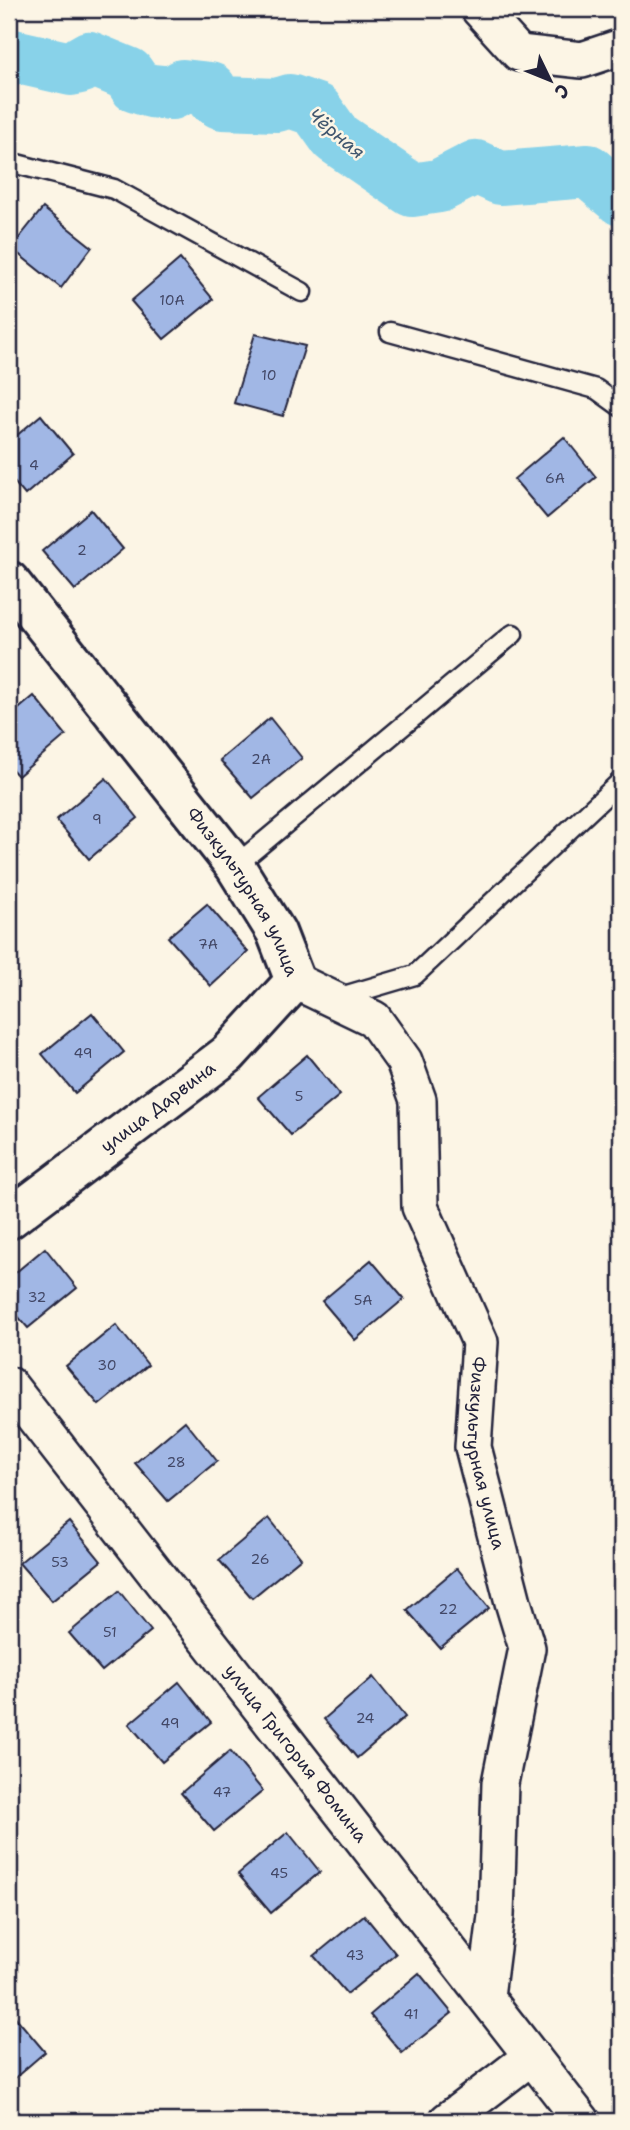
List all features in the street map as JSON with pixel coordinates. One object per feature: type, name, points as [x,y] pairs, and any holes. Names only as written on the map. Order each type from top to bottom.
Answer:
[{"type":"street","points":[[479,9],[519,53],[582,60],[621,47]]},
{"type":"street","name":"Физкультурная улица","points":[[9,581],[235,866],[276,932],[295,981],[373,1019],[404,1061],[418,1100],[419,1207],[480,1342],[473,1447],[527,1648],[500,1783],[496,1916],[486,1996]]},
{"type":"street","name":"улица Дарвина","points":[[9,1219],[228,1054],[295,981]]},
{"type":"street","name":"улица Григория Фомина","points":[[9,1385],[582,2121]]},
{"type":"street","points":[[447,2121],[532,2056]]},
{"type":"lane","points":[[9,162],[114,189],[302,292]]},
{"type":"lane","points":[[390,332],[596,388],[621,407]]},
{"type":"lane","points":[[235,866],[513,634]]},
{"type":"lane","points":[[333,999],[415,975],[621,781]]},
{"type":"building","points":[[43,208],[92,247],[61,288],[11,248]]},
{"type":"building","points":[[180,259],[213,299],[164,339],[131,301]]},
{"type":"building","points":[[255,334],[305,346],[283,416],[234,403]]},
{"type":"building","points":[[41,415],[73,454],[25,495],[9,476],[9,442]]},
{"type":"building","points":[[564,437],[596,477],[547,518],[514,479]]},
{"type":"building","points":[[91,510],[123,549],[75,590],[42,551]]},
{"type":"building","points":[[34,696],[66,735],[18,776],[9,766],[9,717]]},
{"type":"building","points":[[270,718],[302,758],[253,798],[220,760]]},
{"type":"building","points":[[106,778],[138,818],[89,859],[56,820]]},
{"type":"building","points":[[207,904],[248,952],[211,986],[168,937]]},
{"type":"building","points":[[92,1013],[124,1052],[75,1093],[42,1054]]},
{"type":"building","points":[[307,1055],[340,1095],[291,1135],[258,1097]]},
{"type":"building","points":[[45,1248],[77,1288],[28,1328],[9,1306],[9,1278]]},
{"type":"building","points":[[371,1260],[404,1299],[355,1340],[322,1301]]},
{"type":"building","points":[[116,1325],[148,1365],[99,1405],[66,1366]]},
{"type":"building","points":[[185,1421],[217,1461],[168,1501],[135,1463]]},
{"type":"building","points":[[269,1518],[301,1558],[252,1598],[219,1560]]},
{"type":"building","points":[[69,1522],[101,1561],[52,1601],[19,1563]]},
{"type":"building","points":[[457,1568],[489,1608],[440,1648],[407,1610]]},
{"type":"building","points":[[119,1591],[151,1631],[102,1671],[69,1633]]},
{"type":"building","points":[[373,1677],[405,1717],[357,1758],[324,1719]]},
{"type":"building","points":[[179,1682],[211,1722],[162,1762],[129,1724]]},
{"type":"building","points":[[230,1751],[263,1791],[214,1831],[181,1793]]},
{"type":"building","points":[[288,1832],[320,1872],[271,1913],[238,1874]]},
{"type":"building","points":[[364,1915],[396,1954],[347,1994],[314,1956]]},
{"type":"building","points":[[419,1973],[452,2013],[402,2053],[370,2015]]},
{"type":"building","points":[[12,2013],[45,2052],[9,2083],[9,2016]]},
{"type":"waterway","name":"Чёрная","points":[[9,55],[71,69],[80,67],[82,62],[89,58],[128,74],[136,86],[172,93],[183,86],[210,89],[213,98],[222,103],[277,105],[290,101],[316,110],[336,138],[412,190],[439,186],[476,167],[500,178],[588,171],[621,199]]}]
